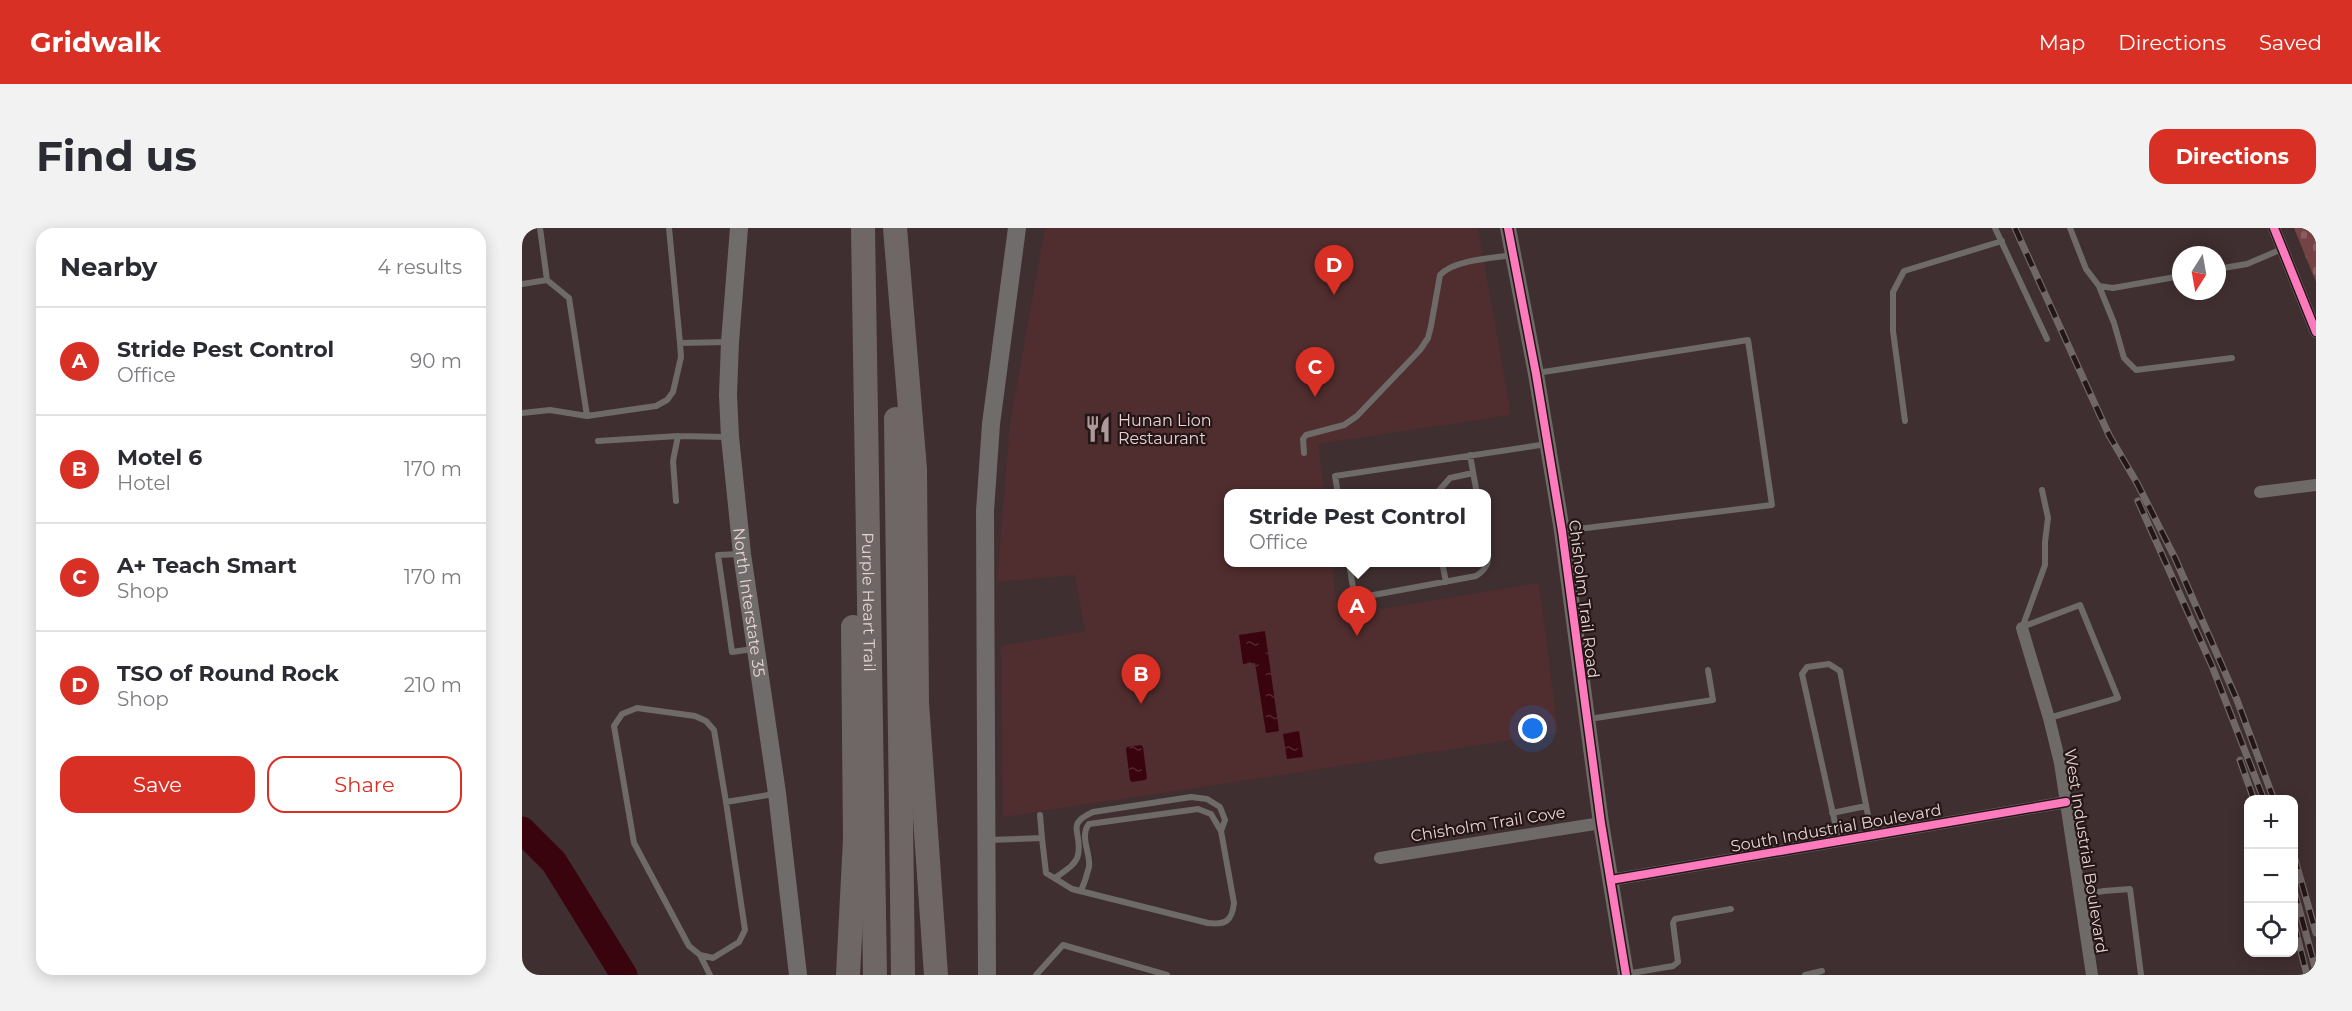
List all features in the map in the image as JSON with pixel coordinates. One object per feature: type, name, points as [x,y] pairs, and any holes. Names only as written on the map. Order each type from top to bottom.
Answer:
[{"type":"highway","name":"Purple Heart Trail","points":[[863,228],[875,975]]},
{"type":"highway","name":"Purple Heart Trail","points":[[894,228],[903,975]]},
{"type":"highway","points":[[894,228],[915,469],[917,704],[936,975]]},
{"type":"highway","points":[[848,975],[855,828],[852,573],[864,352]]},
{"type":"main road","name":"North Interstate 35","points":[[739,228],[730,342],[728,395],[730,437],[742,554],[777,793],[798,975]]},
{"type":"main road","points":[[987,975],[985,511],[991,424],[1017,228]]},
{"type":"street","name":"Chisholm Trail Road","points":[[1508,228],[1536,374],[1562,531],[1586,719],[1625,974]]},
{"type":"street","points":[[2274,228],[2316,332]]},
{"type":"street","points":[[2260,492],[2316,485]]},
{"type":"street","name":"West Industrial Boulevard","points":[[2022,627],[2060,763],[2092,975]]},
{"type":"street","name":"South Industrial Boulevard","points":[[1611,880],[2066,802]]},
{"type":"street","name":"Chisholm Trail Cove","points":[[1380,858],[1601,823]]},
{"type":"lane","points":[[540,228],[547,280],[569,298],[587,416]]},
{"type":"lane","points":[[522,413],[550,410],[587,416],[644,409],[667,400],[674,392],[679,369],[680,343],[669,228]]},
{"type":"lane","points":[[1995,228],[2048,339]]},
{"type":"lane","points":[[2070,228],[2086,268],[2099,286],[2114,323],[2124,358],[2136,370],[2232,358]]},
{"type":"lane","points":[[1905,422],[1893,332],[1893,292],[1904,271],[2002,241]]},
{"type":"lane","points":[[2226,268],[2247,264],[2282,249]]},
{"type":"lane","points":[[1304,453],[1303,439],[1306,435],[1344,425],[1357,416],[1420,350],[1428,338],[1440,275],[1446,269],[1455,265],[1513,255]]},
{"type":"lane","points":[[2099,286],[2113,288],[2172,278]]},
{"type":"lane","points":[[522,284],[547,280]]},
{"type":"lane","points":[[1536,374],[1748,340],[1772,505],[1562,531]]},
{"type":"lane","points":[[680,343],[730,342]]},
{"type":"lane","points":[[598,441],[678,436],[730,437]]},
{"type":"lane","points":[[676,501],[673,461],[678,436]]},
{"type":"lane","points":[[1337,489],[1335,476],[1548,444]]},
{"type":"lane","points":[[1470,456],[1476,489]]},
{"type":"lane","points":[[1440,489],[1450,478],[1473,473]]},
{"type":"lane","points":[[2022,627],[2045,565],[2044,542],[2048,518],[2042,490]]},
{"type":"lane","points":[[1350,567],[1353,588],[1361,596],[1476,576],[1483,572],[1486,567]]},
{"type":"lane","points":[[1443,567],[1446,582]]},
{"type":"lane","points":[[2022,627],[2080,605],[2118,698],[2049,718]]},
{"type":"lane","points":[[1839,842],[1802,674],[1807,667],[1829,664],[1840,670],[1872,837]]},
{"type":"lane","points":[[1586,719],[1713,700],[1708,670]]},
{"type":"lane","points":[[700,955],[713,958],[739,942],[745,930],[714,730],[706,721],[695,716],[637,708],[622,714],[614,726],[634,843],[689,946],[700,955],[710,975]]},
{"type":"lane","points":[[726,802],[777,793]]},
{"type":"lane","points":[[1055,878],[1073,864],[1078,856],[1076,825],[1080,818],[1093,812],[1191,797],[1207,799],[1220,807],[1225,819],[1221,831]]},
{"type":"lane","points":[[1832,813],[1866,806]]},
{"type":"lane","points":[[1040,815],[1046,873],[1072,889],[1198,921],[1221,924],[1229,921],[1233,914],[1234,903],[1221,831],[1211,814],[1198,809],[1089,824],[1085,828],[1089,865],[1081,891]]},
{"type":"lane","points":[[987,840],[1042,838]]},
{"type":"lane","points":[[2080,895],[2130,890],[2141,975]]},
{"type":"lane","points":[[1625,974],[1673,966],[1678,962],[1673,923],[1675,919],[1731,909]]},
{"type":"lane","points":[[1036,975],[1063,945],[1167,975]]},
{"type":"lane","points":[[1805,975],[1822,972]]},
{"type":"shaded area","points":[[1045,228],[1478,228],[1511,415],[1318,444],[1324,489],[1224,489],[1224,567],[1332,567],[1338,616],[1539,583],[1558,733],[1003,817],[1001,646],[1085,631],[1075,575],[997,582],[1010,424]]},
{"type":"green space","points":[[2294,228],[2316,228],[2316,282]]},
{"type":"water","points":[[1265,631],[1279,731],[1266,733],[1255,663],[1243,664],[1239,635]]},
{"type":"water","points":[[1299,731],[1303,757],[1287,759],[1283,734]]},
{"type":"water","points":[[1141,745],[1147,778],[1132,782],[1126,749]]},
{"type":"waterway","points":[[522,830],[554,862],[624,975]]},
{"type":"railway","points":[[2015,228],[2109,435],[2137,483],[2175,558],[2237,700],[2272,795]]},
{"type":"railway","points":[[2138,501],[2212,666],[2262,795]]},
{"type":"railway","points":[[2240,760],[2252,795]]},
{"type":"railway","points":[[2298,870],[2316,933]]},
{"type":"railway","points":[[2298,903],[2316,971]]},
{"type":"railway","points":[[2298,940],[2307,975]]},
{"type":"cycle path","points":[[1508,228],[1536,374],[1562,531],[1601,823],[1626,975]]},
{"type":"cycle path","points":[[2274,228],[2316,332]]},
{"type":"cycle path","points":[[1611,880],[2066,802]]},
{"type":"place","name":"TSO of Round Rock","points":[[1334,295]]},
{"type":"place","name":"A+ Teach Smart","points":[[1315,397]]},
{"type":"place","name":"Hunan Lion Restaurant","points":[[1098,429]]},
{"type":"place","name":"Stride Pest Control","points":[[1357,636]]},
{"type":"place","name":"Motel 6","points":[[1141,704]]}]
